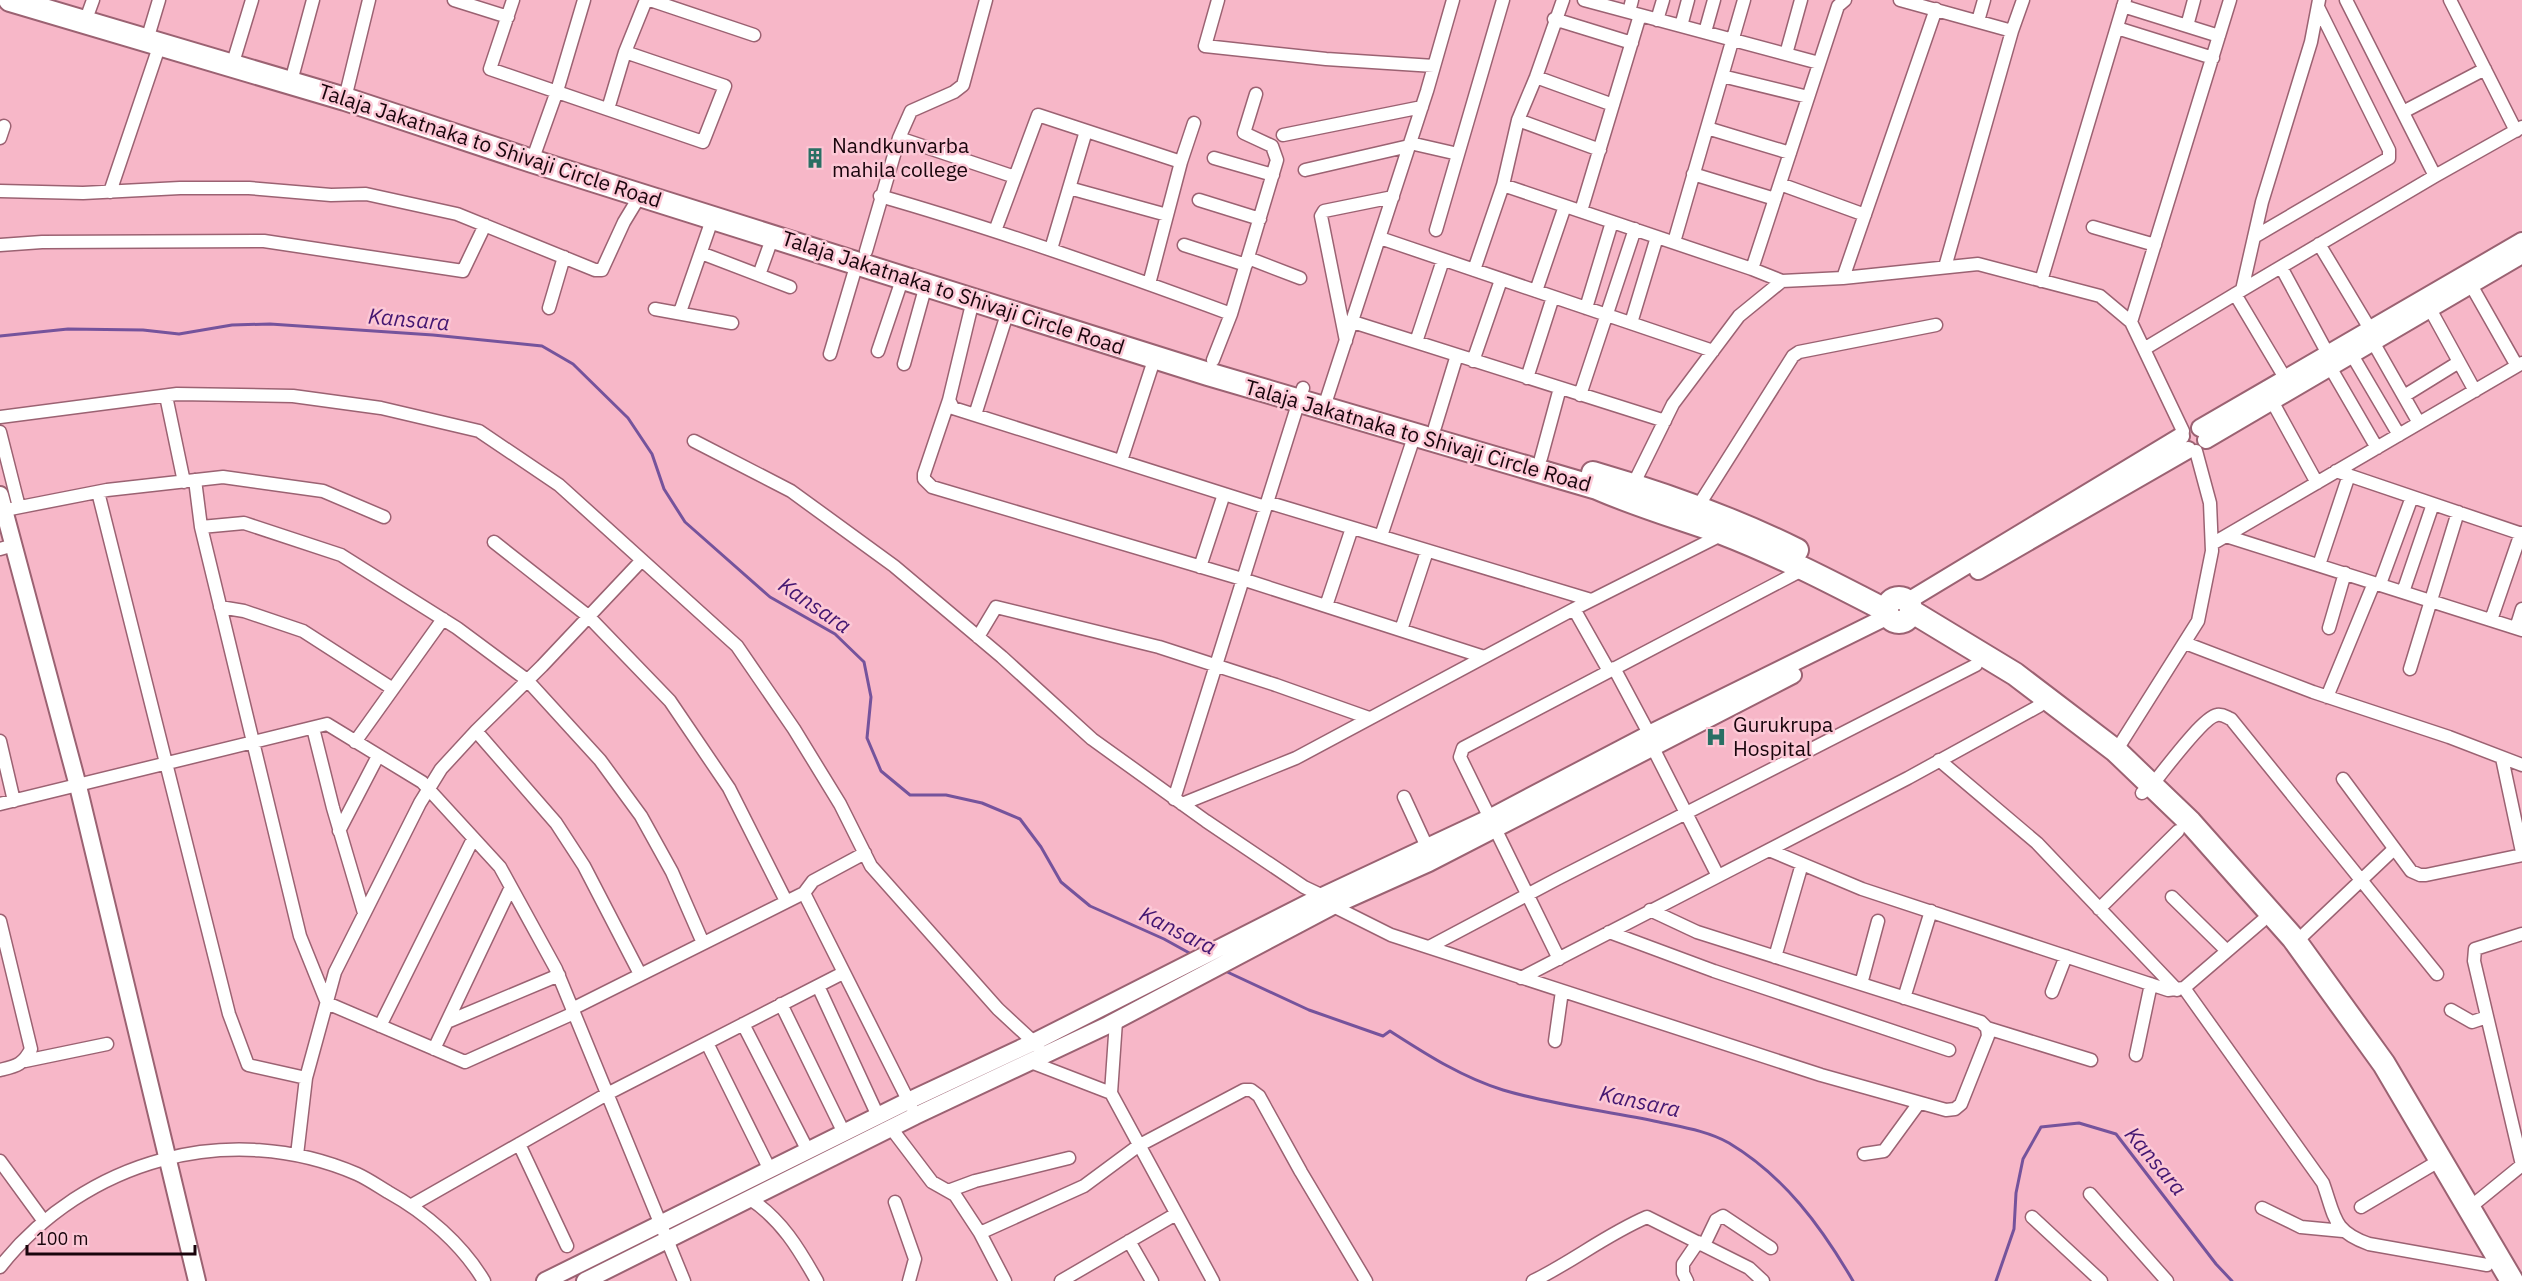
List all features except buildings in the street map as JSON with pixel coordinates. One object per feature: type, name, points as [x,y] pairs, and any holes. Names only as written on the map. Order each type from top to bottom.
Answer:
[{"type":"highway","name":"Talaja Jakatnaka to Shivaji Circle Road","points":[[54,0],[91,5],[155,37],[345,99],[862,257],[1213,360],[1301,394],[1425,431],[1597,488],[1722,534],[1900,611],[2039,706],[2190,822],[2296,942],[2392,1076],[2468,1209],[2514,1281]]},
{"type":"highway","name":"Talaja Jakatnaka to Shivaji Circle Road","points":[[19,1],[235,56],[347,90],[641,194],[773,236],[862,257],[903,277],[973,300],[1155,357],[1301,394]]},
{"type":"highway","name":"Talaja Jakatnaka to Shivaji Circle Road","points":[[1425,431],[1541,458],[1633,485],[1752,528],[2006,668],[2116,751],[2178,831],[2262,921],[2358,1042],[2410,1125],[2493,1273]]},
{"type":"highway","points":[[2514,1281],[2522,1278]]},
{"type":"street","points":[[110,192],[155,37],[159,0]]},
{"type":"street","points":[[235,56],[252,0]]},
{"type":"street","points":[[293,74],[314,0]]},
{"type":"street","points":[[347,90],[369,0]]},
{"type":"street","points":[[454,0],[508,17]]},
{"type":"street","points":[[513,0],[490,69],[704,142],[725,86],[625,52]]},
{"type":"street","points":[[534,157],[557,91],[584,0]]},
{"type":"street","points":[[608,109],[625,52],[648,0],[754,35]]},
{"type":"street","points":[[830,354],[898,138],[913,109],[954,92],[963,85],[986,0]]},
{"type":"street","points":[[1218,0],[1205,46],[1326,59],[1434,66]]},
{"type":"street","points":[[1326,402],[1422,107],[1453,0]]},
{"type":"street","points":[[1436,230],[1503,0]]},
{"type":"street","points":[[1474,270],[1503,185],[1518,120],[1563,0]]},
{"type":"street","points":[[1584,0],[1634,9],[1657,20],[1819,63]]},
{"type":"street","points":[[1657,20],[1663,0]]},
{"type":"street","points":[[1682,26],[1688,0]]},
{"type":"street","points":[[1705,32],[1714,0]]},
{"type":"street","points":[[1674,242],[1744,0]]},
{"type":"street","points":[[1786,54],[1801,0]]},
{"type":"street","points":[[1752,269],[1838,6],[1845,0]]},
{"type":"street","points":[[1900,0],[2012,31]]},
{"type":"street","points":[[1978,21],[1984,0]]},
{"type":"street","points":[[1945,267],[2012,31],[2023,0]]},
{"type":"street","points":[[2187,26],[2194,0]]},
{"type":"street","points":[[2131,322],[2230,0]]},
{"type":"street","points":[[2346,0],[2435,176]]},
{"type":"street","points":[[2145,349],[2319,244],[2519,129],[2450,0]]},
{"type":"street","points":[[2041,281],[2124,3],[2219,36]]},
{"type":"street","points":[[2254,237],[2389,158],[2390,150],[2318,4]]},
{"type":"street","points":[[2285,378],[2239,292],[2262,202],[2311,42],[2318,4]]},
{"type":"street","points":[[1581,212],[1632,43],[1634,9]]},
{"type":"street","points":[[1843,278],[1936,9]]},
{"type":"street","points":[[1554,20],[1632,43]]},
{"type":"street","points":[[2117,28],[2213,58]]},
{"type":"street","points":[[2403,112],[2485,69]]},
{"type":"street","points":[[1722,76],[1808,97]]},
{"type":"street","points":[[1536,77],[1613,105]]},
{"type":"street","points":[[1213,360],[1231,314],[1277,160],[1274,149],[1244,133],[1256,94]]},
{"type":"street","points":[[1283,135],[1422,107]]},
{"type":"street","points":[[995,231],[1038,115],[1180,162]]},
{"type":"street","points":[[1518,120],[1600,150]]},
{"type":"street","points":[[1149,284],[1180,162],[1194,123]]},
{"type":"street","points":[[1707,128],[1790,153]]},
{"type":"street","points":[[1051,249],[1086,131]]},
{"type":"street","points":[[898,138],[1015,177]]},
{"type":"street","points":[[1305,170],[1410,144],[1458,154]]},
{"type":"street","points":[[1214,158],[1273,175]]},
{"type":"street","points":[[1694,174],[1775,199]]},
{"type":"street","points":[[1780,184],[1865,215]]},
{"type":"street","points":[[1503,185],[1782,281],[1843,278],[1978,264],[2100,296],[2131,322],[2192,440],[2210,503],[2212,544],[2198,621],[2116,751]]},
{"type":"street","points":[[0,191],[110,192],[237,188],[331,195],[366,194],[457,214],[602,270],[624,222],[641,194]]},
{"type":"street","points":[[1069,188],[1167,216]]},
{"type":"street","points":[[880,196],[1051,249],[1231,314]]},
{"type":"street","points":[[1346,342],[1321,216],[1324,211],[1393,197]]},
{"type":"street","points":[[1200,200],[1260,219]]},
{"type":"street","points":[[1536,291],[1565,206]]},
{"type":"street","points":[[680,312],[713,217]]},
{"type":"street","points":[[1587,308],[1612,222]]},
{"type":"street","points":[[0,245],[42,242],[264,241],[463,271],[485,225]]},
{"type":"street","points":[[2093,227],[2155,245]]},
{"type":"street","points":[[1580,394],[1608,316],[1635,229]]},
{"type":"street","points":[[759,275],[773,236]]},
{"type":"street","points":[[1631,323],[1656,237]]},
{"type":"street","points":[[1380,238],[1713,351]]},
{"type":"street","points":[[2192,440],[2272,401],[2329,360],[2372,336],[2522,241]]},
{"type":"street","points":[[2319,244],[2419,423]]},
{"type":"street","points":[[1184,245],[1247,261],[1300,278]]},
{"type":"street","points":[[701,253],[790,287]]},
{"type":"street","points":[[1328,901],[1430,864],[1492,824],[1653,743],[1900,611],[2192,440],[2285,378],[2329,360],[2352,355],[2372,336],[2430,309],[2522,255]]},
{"type":"street","points":[[549,308],[564,257]]},
{"type":"street","points":[[1416,342],[1443,260]]},
{"type":"street","points":[[2281,267],[2377,448]]},
{"type":"street","points":[[878,351],[903,277]]},
{"type":"street","points":[[1473,361],[1501,279]]},
{"type":"street","points":[[1633,485],[1673,404],[1739,316],[1782,281]]},
{"type":"street","points":[[904,364],[926,285]]},
{"type":"street","points":[[2212,544],[2317,483],[2343,473],[2377,448],[2520,364],[2471,285]]},
{"type":"street","points":[[1527,378],[1553,297]]},
{"type":"street","points":[[973,300],[949,400],[924,474],[927,483],[1027,516],[1242,579],[1484,657]]},
{"type":"street","points":[[655,309],[732,323]]},
{"type":"street","points":[[2430,309],[2475,391]]},
{"type":"street","points":[[975,415],[1008,311]]},
{"type":"street","points":[[1353,322],[1665,422]]},
{"type":"street","points":[[1697,508],[1792,356],[1799,352],[1936,325]]},
{"type":"street","points":[[1381,536],[1457,355]]},
{"type":"street","points":[[2352,355],[2399,435]]},
{"type":"street","points":[[1120,461],[1155,357]]},
{"type":"street","points":[[2404,396],[2459,362]]},
{"type":"street","points":[[1541,458],[1560,388]]},
{"type":"street","points":[[1178,802],[1215,665],[1301,394]]},
{"type":"street","points":[[166,396],[190,481],[300,936],[327,1003],[465,1062],[573,1011],[804,893],[813,881],[865,853]]},
{"type":"street","points":[[0,417],[166,396],[294,396],[381,408],[479,431],[559,485],[737,646],[800,738],[840,804],[871,866],[998,1009],[1040,1047]]},
{"type":"street","points":[[949,400],[953,408],[1224,494],[1381,536],[1591,600]]},
{"type":"street","points":[[2272,401],[2317,483]]},
{"type":"street","points":[[0,432],[8,504],[7,547],[78,786],[197,1281]]},
{"type":"street","points":[[694,441],[791,491],[894,566],[978,637],[1092,739],[1178,802],[1304,887],[1390,935],[1799,1068],[1946,1110],[1955,1109],[1961,1104],[1988,1036],[1987,1028]]},
{"type":"street","points":[[2343,473],[2521,534],[2491,620]]},
{"type":"street","points":[[2319,565],[2343,473]]},
{"type":"street","points":[[8,504],[223,477],[323,491],[384,517]]},
{"type":"street","points":[[98,492],[230,1014],[248,1065],[306,1078]]},
{"type":"street","points":[[1200,567],[1224,494]]},
{"type":"street","points":[[2327,697],[2377,584],[2412,497]]},
{"type":"street","points":[[2403,592],[2433,504]]},
{"type":"street","points":[[2410,669],[2458,512]]},
{"type":"street","points":[[201,527],[244,523],[341,555],[443,619],[527,680],[600,760],[641,816],[672,873],[703,943]]},
{"type":"street","points":[[1326,606],[1352,528]]},
{"type":"street","points":[[1178,802],[1296,758],[1591,600],[1722,534]]},
{"type":"street","points":[[2226,536],[2519,629],[2522,609]]},
{"type":"street","points":[[494,542],[588,616],[670,701],[729,788],[786,901]]},
{"type":"street","points":[[1401,630],[1427,550]]},
{"type":"street","points":[[297,1155],[306,1078],[335,972],[392,856],[428,790],[441,769],[476,731],[642,560]]},
{"type":"street","points":[[1559,958],[1460,757],[1463,748],[1804,568]]},
{"type":"street","points":[[2329,628],[2345,573]]},
{"type":"street","points":[[220,607],[244,611],[303,631],[393,689]]},
{"type":"street","points":[[978,637],[996,607],[1159,647],[1369,718]]},
{"type":"street","points":[[1574,609],[1653,743],[1718,876]]},
{"type":"street","points":[[355,742],[443,619]]},
{"type":"street","points":[[2185,643],[2327,697],[2449,737],[2522,765]]},
{"type":"street","points":[[1429,947],[1976,665]]},
{"type":"street","points":[[1521,978],[1769,850],[2039,706]]},
{"type":"street","points":[[2147,789],[2205,722],[2217,715],[2224,715],[2231,719],[2437,974]]},
{"type":"street","points":[[0,804],[327,724],[422,782],[500,867],[558,975],[684,1281]]},
{"type":"street","points":[[313,728],[339,831],[364,913]]},
{"type":"street","points":[[476,731],[556,823],[589,874],[640,975]]},
{"type":"street","points":[[0,741],[14,801]]},
{"type":"street","points":[[339,831],[378,756]]},
{"type":"street","points":[[2343,779],[2411,871],[2420,875],[2522,853],[2502,758]]},
{"type":"street","points":[[1939,760],[2037,843],[2099,909],[2180,989],[2323,1183],[2335,1220],[2343,1231],[2354,1239],[2369,1244],[2493,1273]]},
{"type":"street","points":[[1404,797],[1427,847]]},
{"type":"street","points":[[545,1281],[750,1198],[891,1128],[912,1108],[1040,1047],[1242,945],[1427,847],[1492,824]]},
{"type":"street","points":[[2099,909],[2178,831]]},
{"type":"street","points":[[380,1026],[473,838]]},
{"type":"street","points":[[2296,942],[2394,849]]},
{"type":"street","points":[[1769,850],[1862,889],[2151,984],[2180,989],[2262,921]]},
{"type":"street","points":[[1774,957],[1802,864]]},
{"type":"street","points":[[434,1049],[511,887]]},
{"type":"street","points":[[804,893],[912,1108]]},
{"type":"street","points":[[2172,897],[2227,951]]},
{"type":"street","points":[[1650,910],[1698,932],[1981,1022],[1987,1028],[2091,1060]]},
{"type":"street","points":[[1904,998],[1931,911]]},
{"type":"street","points":[[0,921],[31,1049],[25,1061],[20,1065],[0,1070]]},
{"type":"street","points":[[1861,984],[1878,921]]},
{"type":"street","points":[[1609,932],[1714,971],[1949,1050]]},
{"type":"street","points":[[2468,1209],[2522,1165],[2474,961],[2475,949],[2522,934]]},
{"type":"street","points":[[2052,992],[2066,956]]},
{"type":"street","points":[[412,1205],[607,1094],[843,973]]},
{"type":"street","points":[[447,1022],[558,975]]},
{"type":"street","points":[[585,1281],[770,1170],[878,1116],[912,1108],[1028,1061],[1040,1047],[1116,1021],[1177,977]]},
{"type":"street","points":[[2136,1055],[2151,984]]},
{"type":"street","points":[[818,986],[878,1116]]},
{"type":"street","points":[[1555,1041],[1562,991]]},
{"type":"street","points":[[781,1004],[844,1133]]},
{"type":"street","points":[[2451,1010],[2472,1022],[2487,1017]]},
{"type":"street","points":[[1116,1021],[1111,1093],[1213,1281]]},
{"type":"street","points":[[743,1024],[808,1151]]},
{"type":"street","points":[[707,1042],[770,1170]]},
{"type":"street","points":[[25,1061],[107,1044]]},
{"type":"street","points":[[1028,1061],[1111,1093]]},
{"type":"street","points":[[980,1233],[1084,1186],[1138,1146],[1244,1090],[1251,1090],[1260,1096],[1301,1172],[1366,1281]]},
{"type":"street","points":[[1864,1154],[1884,1151],[1919,1103]]},
{"type":"street","points":[[891,1128],[932,1182],[955,1195],[980,1233],[1005,1281]]},
{"type":"street","points":[[519,1144],[567,1246]]},
{"type":"street","points":[[0,1267],[16,1246],[43,1220],[102,1181],[168,1157],[210,1150],[254,1149],[297,1155],[357,1174],[412,1205],[448,1237],[484,1281]]},
{"type":"street","points":[[948,1191],[975,1180],[1069,1158]]},
{"type":"street","points":[[0,1161],[43,1220]]},
{"type":"street","points":[[2361,1207],[2432,1165]]},
{"type":"street","points":[[2090,1194],[2167,1281]]},
{"type":"street","points":[[750,1198],[764,1208],[788,1233],[817,1281]]},
{"type":"street","points":[[895,1202],[915,1259],[909,1281]]},
{"type":"street","points":[[2262,1208],[2301,1227],[2343,1231]]},
{"type":"street","points":[[1061,1281],[1079,1277],[1129,1241],[1176,1214]]},
{"type":"street","points":[[1688,1281],[1683,1273],[1683,1264],[1701,1243],[1716,1220],[1723,1216],[1771,1248]]},
{"type":"street","points":[[1533,1281],[1565,1265],[1623,1227],[1647,1217],[1749,1268],[1763,1281]]},
{"type":"street","points":[[2032,1217],[2101,1281]]},
{"type":"street","points":[[1129,1241],[1152,1281]]},
{"type":"waterway","name":"Kansara","points":[[0,336],[68,329],[143,330],[179,334],[232,325],[270,324],[433,335],[542,346],[573,364],[628,418],[652,454],[664,489],[685,522],[770,597],[835,634],[864,662],[871,697],[867,738],[881,771],[910,795],[946,795],[982,803],[1020,819],[1041,847],[1061,882],[1090,906],[1164,939],[1193,955]]},
{"type":"waterway","name":"Kansara","points":[[1223,970],[1309,1010],[1383,1036],[1390,1031],[1458,1072],[1488,1085],[1541,1100],[1704,1132],[1721,1139],[1749,1156],[1800,1204],[1828,1241],[1853,1281]]},
{"type":"waterway","name":"Kansara","points":[[1996,1281],[2014,1229],[2016,1193],[2023,1159],[2041,1127],[2079,1123],[2116,1134],[2216,1264],[2232,1281]]},
{"type":"place","name":"Nandkunvarba mahila college","points":[[815,158]]},
{"type":"place","name":"Gurukrupa Hospital","points":[[1716,737]]}]
